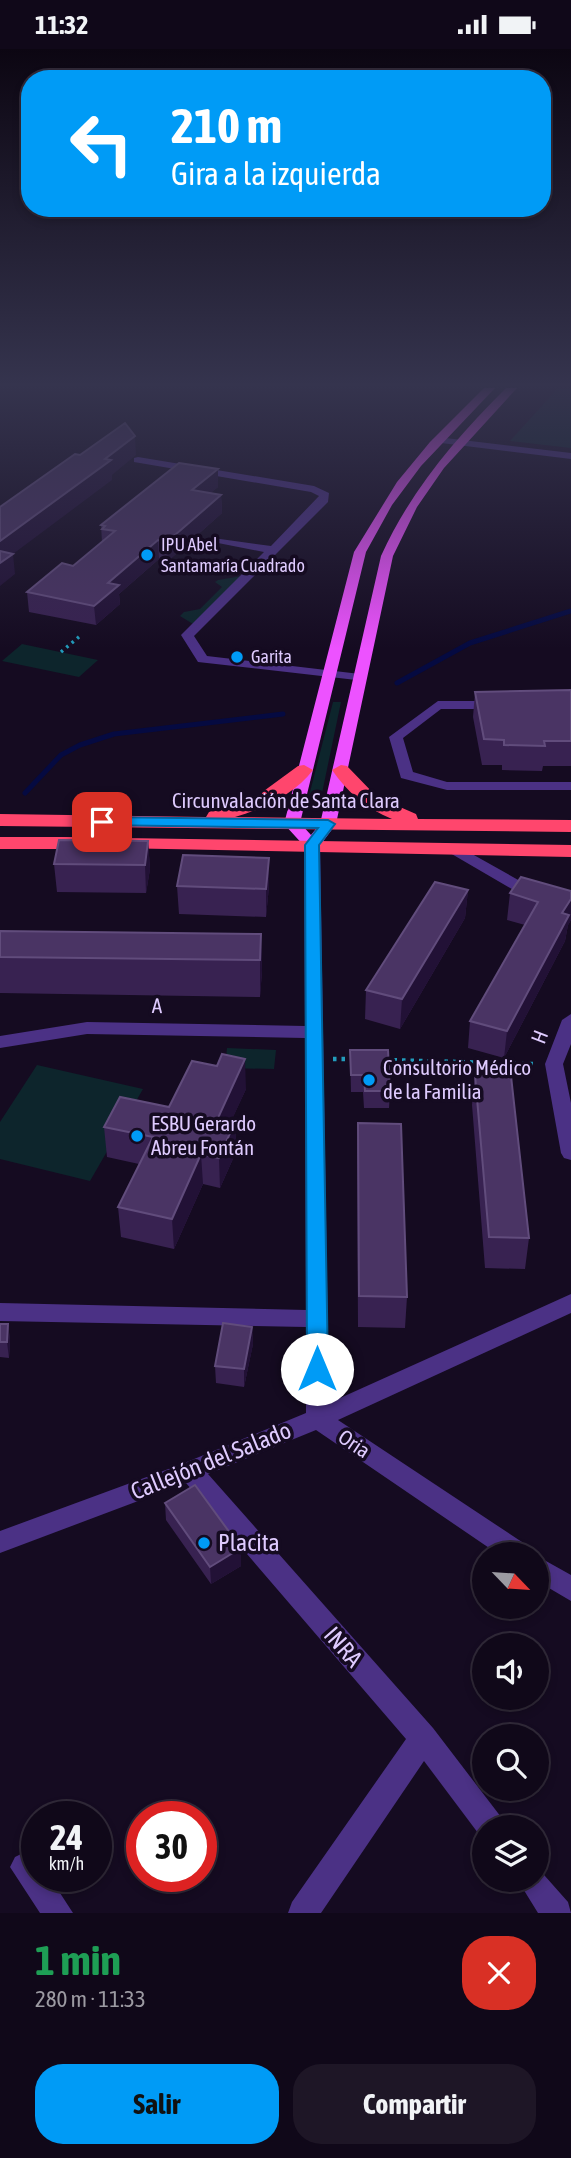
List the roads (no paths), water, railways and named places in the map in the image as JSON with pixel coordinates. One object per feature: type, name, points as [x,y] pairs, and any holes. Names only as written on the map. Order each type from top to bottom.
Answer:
[{"type":"highway","points":[[178,823],[226,814],[261,802],[284,789],[304,770]]},
{"type":"highway","points":[[341,770],[360,795],[387,811],[415,820],[452,825]]},
{"type":"highway","name":"Circunvalación de Santa Clara","points":[[0,820],[571,826]]},
{"type":"highway","name":"Circunvalación de Santa Clara","points":[[0,843],[312,845],[571,851]]},
{"type":"main road","points":[[406,475],[377,517],[360,552],[304,770],[292,824],[312,845],[328,824],[387,556],[402,519],[434,475]]},
{"type":"street","points":[[229,475],[314,489],[325,495],[324,500],[187,635],[202,659],[360,678]]},
{"type":"street","points":[[217,540],[273,550]]},
{"type":"street","points":[[518,705],[438,705],[397,737],[406,775],[447,786],[571,786]]},
{"type":"street","name":"Oria","points":[[312,845],[318,1419],[501,1542]]},
{"type":"street","points":[[456,850],[540,899],[571,907]]},
{"type":"street","name":"H","points":[[571,1020],[554,1064],[571,1153]]},
{"type":"street","name":"A","points":[[0,1042],[87,1028],[314,1032]]},
{"type":"street","name":"Callejón del Salado","points":[[0,1542],[190,1471],[318,1419],[571,1304]]},
{"type":"street","points":[[0,1313],[317,1319]]},
{"type":"street","name":"INRA","points":[[190,1471],[423,1738],[482,1815]]},
{"type":"street","points":[[550,1575],[571,1589]]},
{"type":"street","points":[[303,1913],[423,1738]]},
{"type":"street","points":[[43,1892],[58,1913]]},
{"type":"street","points":[[541,1892],[556,1913]]},
{"type":"waterway","points":[[397,683],[470,643],[571,611]]},
{"type":"waterway","points":[[25,793],[61,755],[80,745],[114,734],[283,714]]},
{"type":"place","name":"IPU Abel Santamaría Cuadrado","points":[[147,555]]},
{"type":"place","name":"Garita","points":[[237,657]]},
{"type":"place","name":"Consultorio Médico de la Familia","points":[[369,1080]]},
{"type":"place","name":"ESBU Gerardo Abreu Fontán","points":[[137,1136]]},
{"type":"place","name":"Placita","points":[[204,1543]]}]
